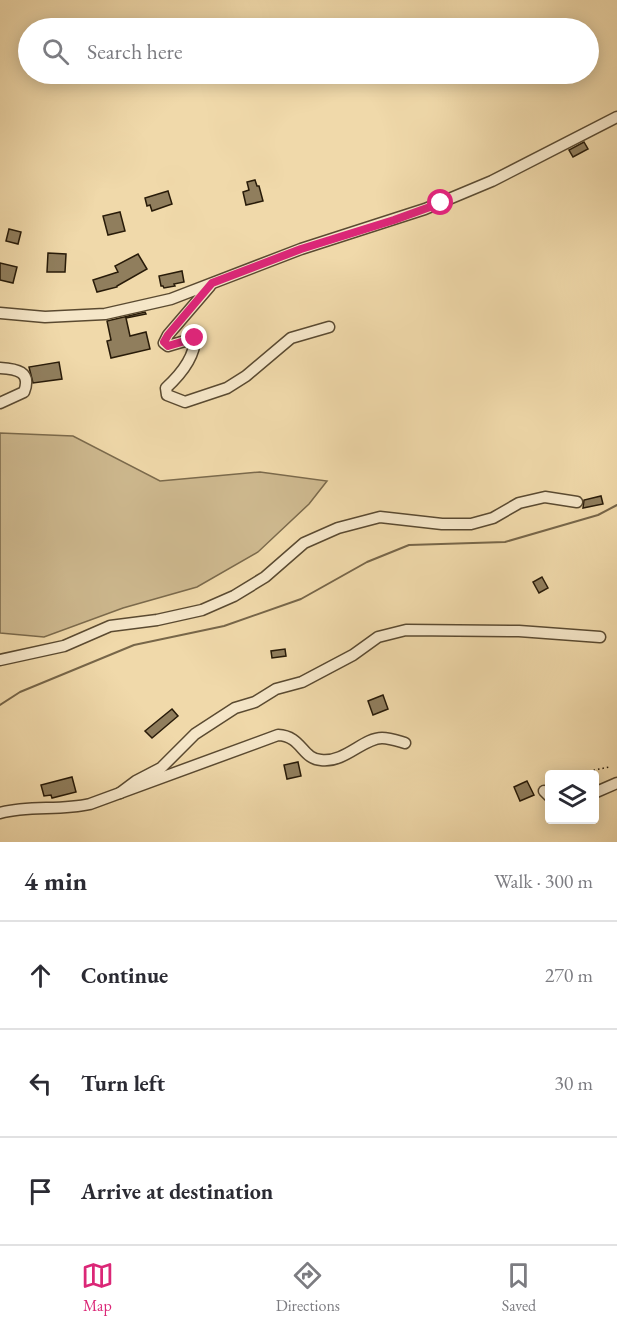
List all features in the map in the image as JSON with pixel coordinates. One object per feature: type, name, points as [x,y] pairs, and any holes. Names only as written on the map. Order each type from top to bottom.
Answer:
[{"type":"street","points":[[0,313],[45,317],[105,314],[171,299],[301,249],[394,220],[449,199],[492,181],[617,117]]},
{"type":"street","points":[[212,283],[173,328],[164,342],[168,346],[195,338],[195,344],[186,364],[166,388],[167,395],[176,399],[185,402],[227,388],[246,376],[291,338],[328,327]]},
{"type":"street","points":[[0,368],[20,370],[27,384],[24,392],[0,403]]},
{"type":"street","points":[[0,660],[64,646],[110,626],[158,620],[202,610],[234,596],[264,577],[304,543],[338,528],[380,517],[442,524],[471,524],[493,518],[519,503],[545,497],[576,501]]},
{"type":"street","points":[[120,793],[161,768],[195,734],[235,708],[255,702],[276,689],[302,682],[353,655],[378,637],[406,630],[519,631],[600,637]]},
{"type":"street","points":[[0,813],[77,807],[278,735],[293,739],[310,756],[321,760],[348,754],[376,739],[388,738],[405,743]]},
{"type":"street","points":[[599,791],[617,783]]},
{"type":"path","points":[[594,770],[609,767]]},
{"type":"shaded area","points":[[0,433],[73,436],[160,481],[260,472],[327,481],[309,504],[258,552],[197,587],[123,608],[44,637],[0,633]]},
{"type":"building","points":[[584,142],[588,149],[573,157],[569,150]]},
{"type":"building","points":[[255,180],[263,201],[246,205],[243,192],[249,190],[247,182]]},
{"type":"building","points":[[168,191],[172,204],[152,211],[150,205],[147,206],[145,198]]},
{"type":"building","points":[[120,212],[125,231],[108,235],[103,216]]},
{"type":"building","points":[[9,229],[21,232],[18,244],[6,241]]},
{"type":"building","points":[[48,253],[66,254],[65,272],[47,272]]},
{"type":"building","points":[[138,254],[147,269],[117,287],[97,292],[93,280],[118,272],[115,266]]},
{"type":"building","points":[[0,263],[17,267],[13,283],[0,280]]},
{"type":"building","points":[[182,271],[184,282],[164,288],[161,286],[159,276]]},
{"type":"building","points":[[145,312],[146,314],[126,318],[130,336],[146,332],[150,349],[111,358],[107,341],[111,340],[107,321]]},
{"type":"building","points":[[59,362],[62,379],[33,383],[29,367]]},
{"type":"building","points":[[601,496],[603,504],[583,508],[584,500]]},
{"type":"building","points":[[542,577],[548,588],[539,593],[533,582]]},
{"type":"building","points":[[285,649],[286,656],[272,658],[271,651]]},
{"type":"building","points":[[383,695],[388,709],[373,715],[368,701]]},
{"type":"building","points":[[172,709],[178,716],[152,738],[145,731]]},
{"type":"building","points":[[298,762],[301,776],[287,779],[284,765]]},
{"type":"building","points":[[72,777],[76,792],[52,798],[51,795],[44,796],[41,785]]},
{"type":"building","points":[[527,781],[534,795],[520,801],[514,787]]},
{"type":"waterway","points":[[0,705],[20,692],[134,645],[224,626],[301,599],[367,562],[409,545],[505,542],[598,515],[617,505]]},
{"type":"route","points":[[195,338],[168,346],[164,342],[212,283],[301,249],[441,203]]}]
